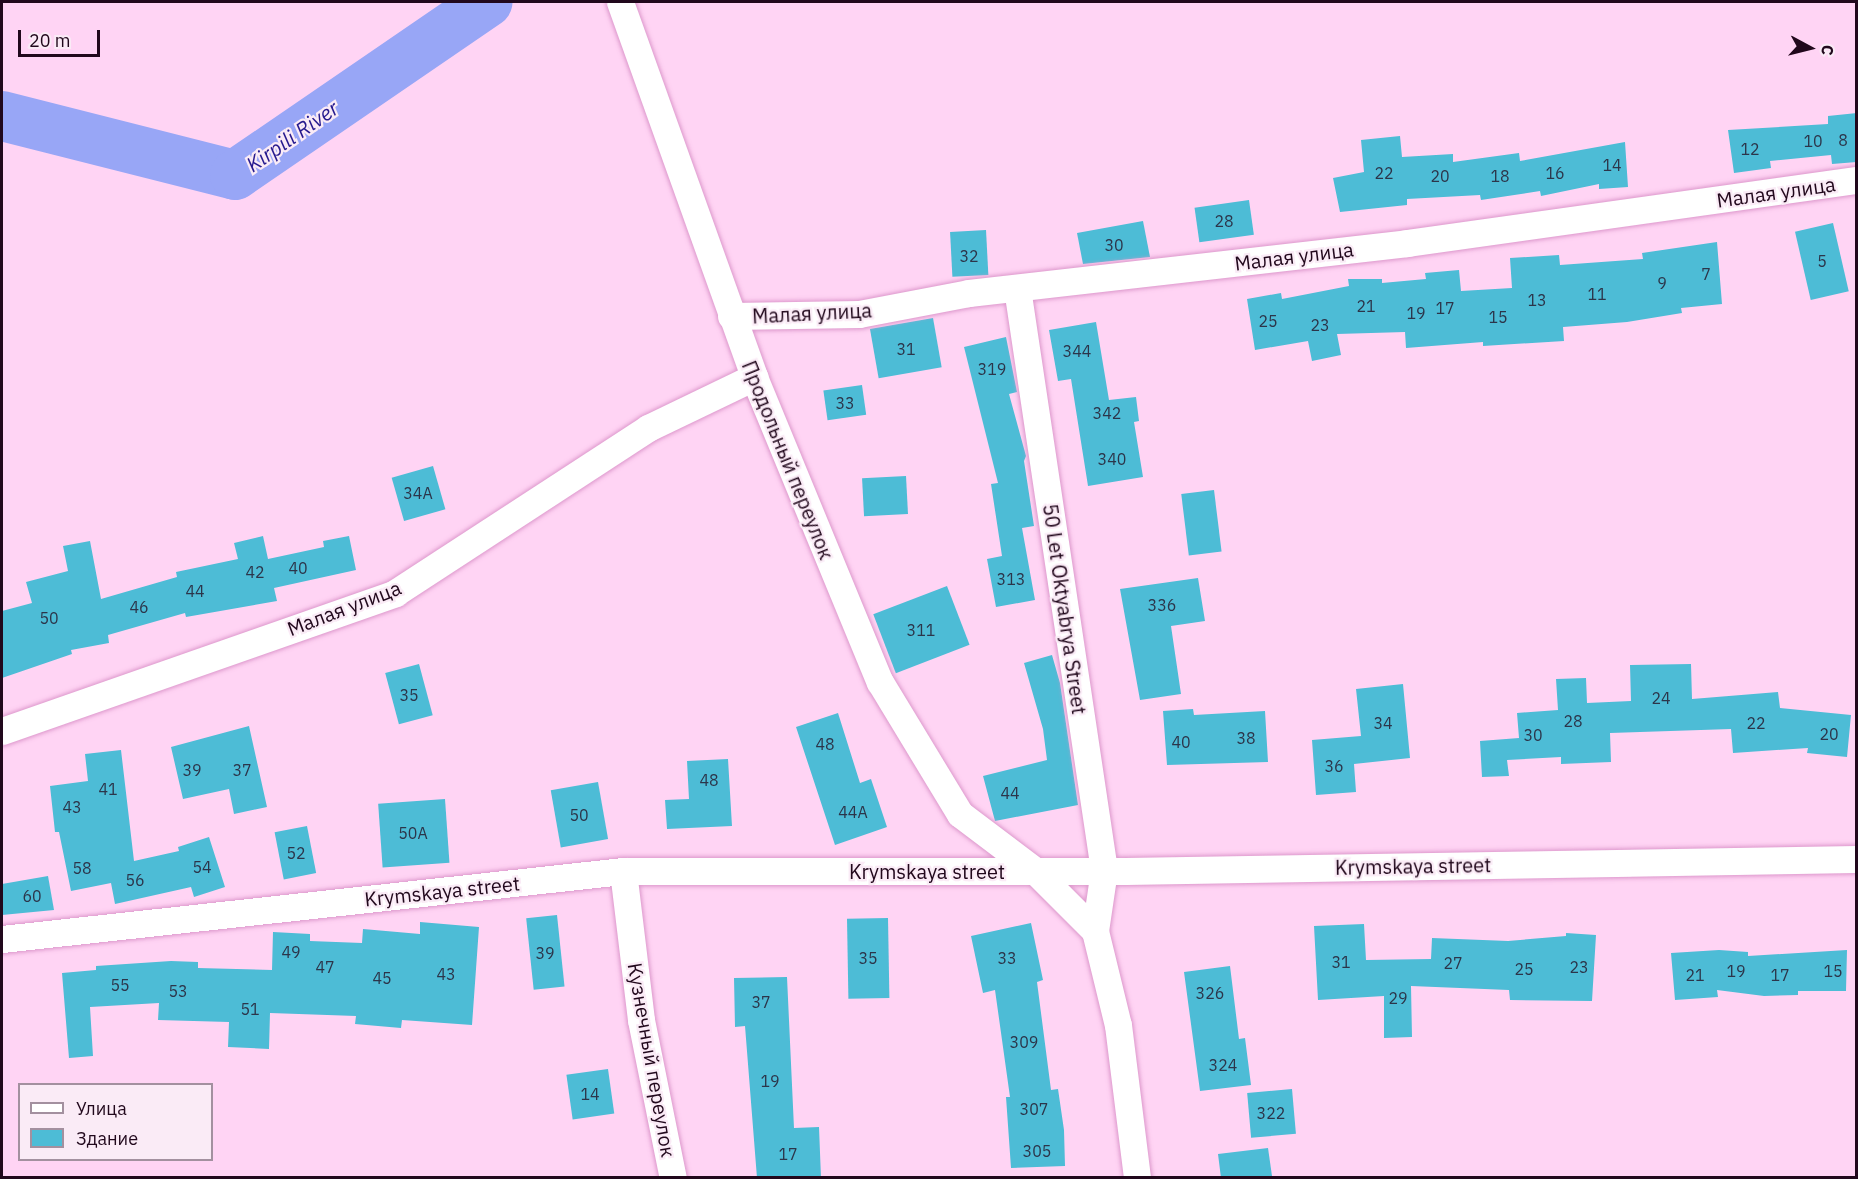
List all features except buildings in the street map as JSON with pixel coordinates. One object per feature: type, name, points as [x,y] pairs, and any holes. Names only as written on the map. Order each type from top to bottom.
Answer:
[{"type":"street","name":"Продольный переулок","points":[[620,2],[753,377],[880,682],[960,814],[1034,870]]},
{"type":"street","name":"Малая улица","points":[[731,316],[860,314],[1017,288],[1407,243],[1857,180]]},
{"type":"street","name":"50 Let Oktyabrya Street","points":[[1017,288],[1104,870],[1095,931],[1118,1025],[1137,1178]]},
{"type":"street","name":"Малая улица","points":[[2,731],[395,592],[648,428],[753,377]]},
{"type":"street","name":"Krymskaya street","points":[[2,939],[623,871],[1104,870],[1857,859]]},
{"type":"street","points":[[1034,870],[1095,931]]},
{"type":"street","name":"Кузнечный переулок","points":[[623,871],[641,1020],[673,1178]]},
{"type":"waterway","name":"Kirpili River","points":[[2,116],[235,175],[488,2]]}]
